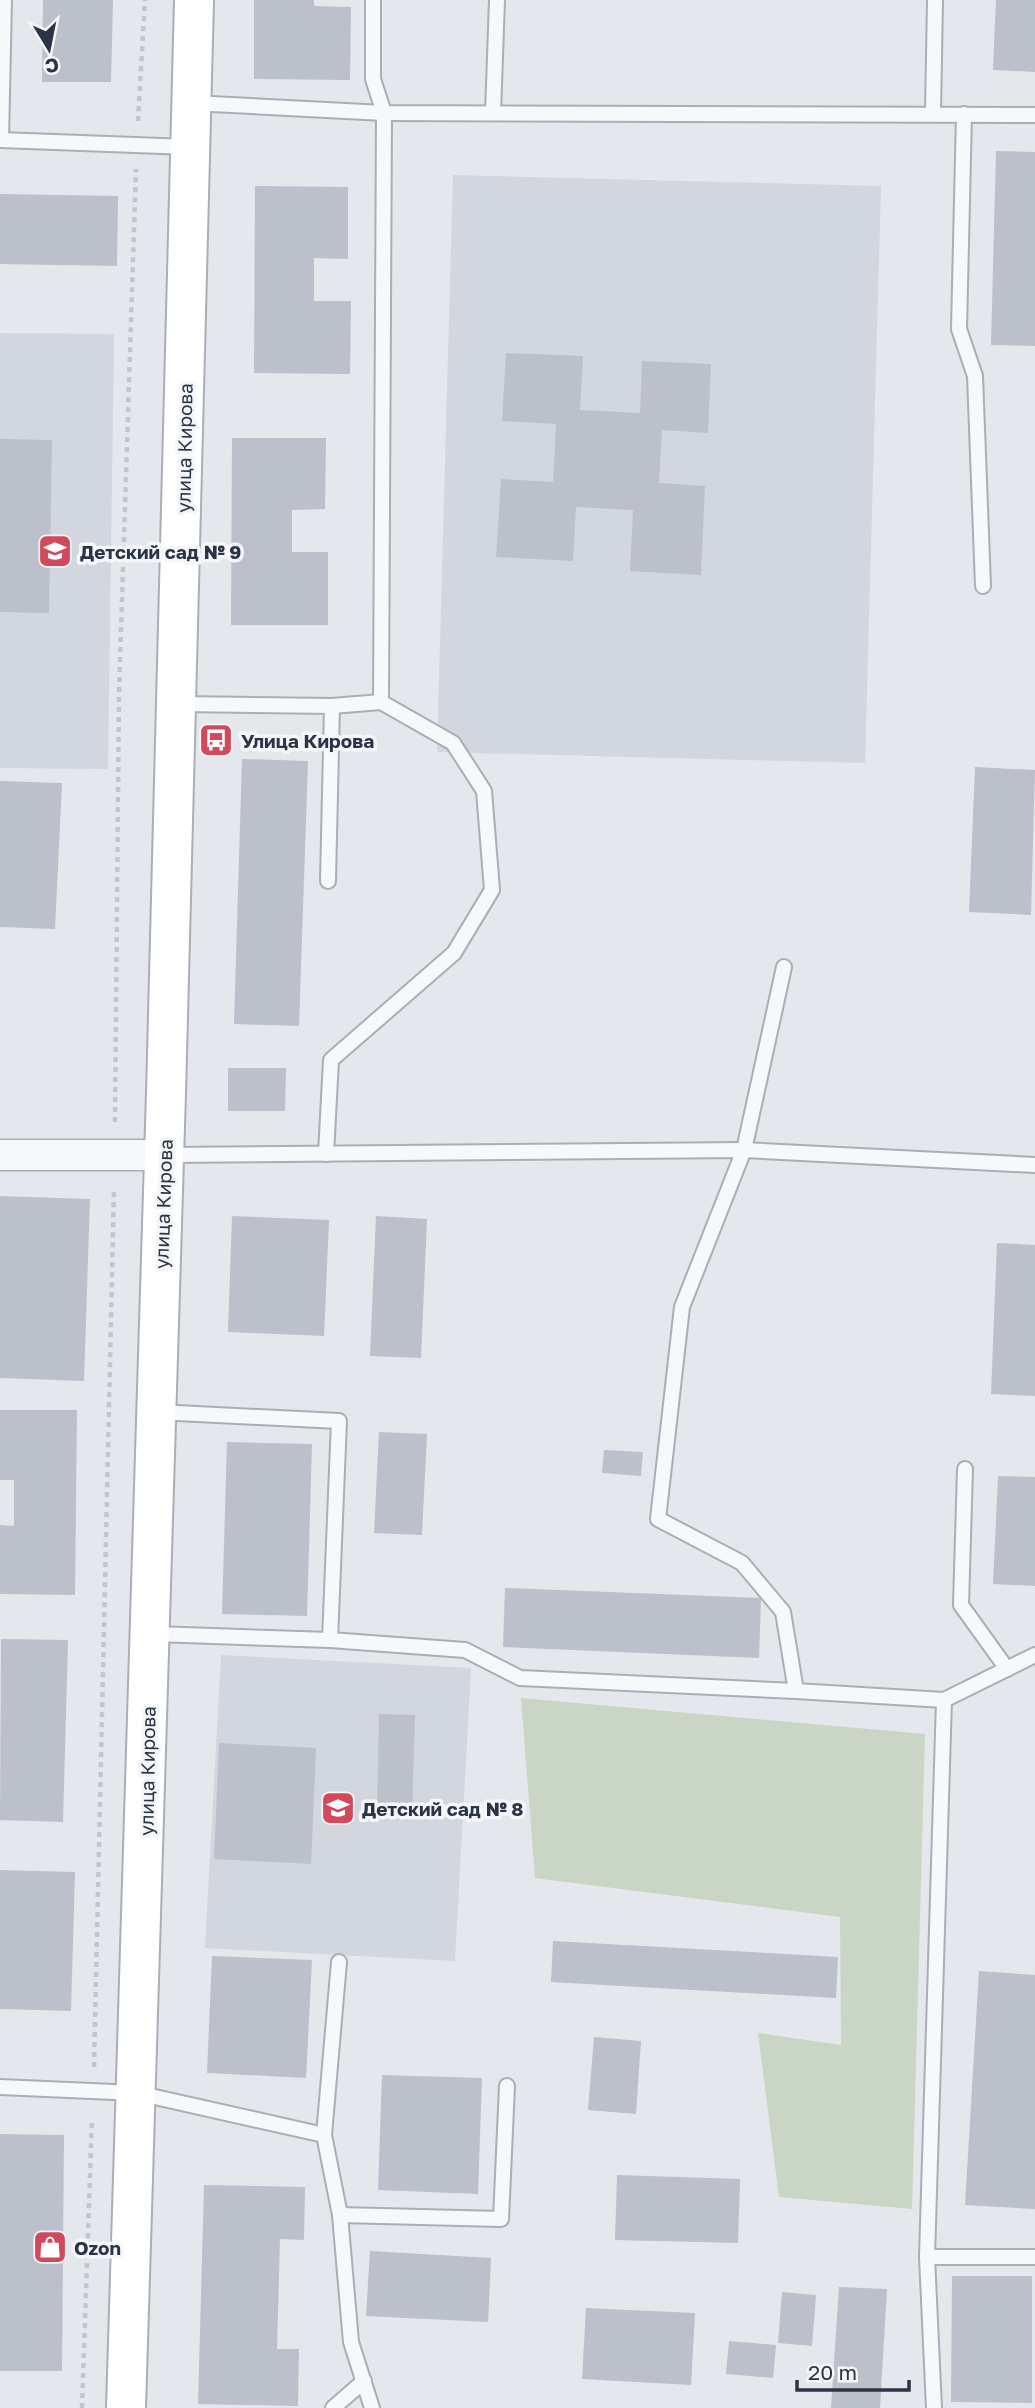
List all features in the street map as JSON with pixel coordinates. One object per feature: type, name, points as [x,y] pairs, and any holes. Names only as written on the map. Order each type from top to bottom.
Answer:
[{"type":"main road","name":"улица Кирова","points":[[126,2408],[178,704],[194,0]]},
{"type":"street","points":[[0,1155],[165,1155]]},
{"type":"lane","points":[[4,0],[1,140],[190,148]]},
{"type":"lane","points":[[373,0],[373,79],[384,113],[381,702]]},
{"type":"lane","points":[[493,113],[497,0]]},
{"type":"lane","points":[[933,113],[935,0]]},
{"type":"lane","points":[[191,103],[384,113],[933,113],[1035,116]]},
{"type":"lane","points":[[964,114],[958,329],[975,376],[983,586]]},
{"type":"lane","points":[[178,704],[332,706],[381,702],[453,743],[484,791],[492,890],[454,953],[331,1060],[326,1154]]},
{"type":"lane","points":[[328,881],[332,706]]},
{"type":"lane","points":[[784,967],[744,1150],[682,1307],[658,1519],[742,1563],[783,1612],[796,1691]]},
{"type":"lane","points":[[165,1155],[744,1150],[1035,1166]]},
{"type":"lane","points":[[156,1412],[340,1421],[330,1640]]},
{"type":"lane","points":[[965,1469],[961,1605],[1007,1669]]},
{"type":"lane","points":[[149,1634],[330,1640],[465,1650],[520,1678],[944,1700],[1035,1655]]},
{"type":"lane","points":[[934,2408],[927,2257],[944,1700]]},
{"type":"lane","points":[[339,1962],[324,2135],[340,2215],[351,2342],[372,2408]]},
{"type":"lane","points":[[340,2215],[501,2219],[508,2086]]},
{"type":"lane","points":[[0,2087],[137,2093],[324,2135]]},
{"type":"lane","points":[[927,2257],[1035,2257]]},
{"type":"lane","points":[[333,2408],[364,2381]]},
{"type":"path","points":[[82,2408],[93,2091],[115,1154],[120,692],[136,146],[145,0]]},
{"type":"shaded area","points":[[453,175],[881,186],[865,763],[437,752]]},
{"type":"shaded area","name":"Детский сад № 9","points":[[0,333],[114,334],[108,769],[0,768]]},
{"type":"shaded area","name":"Детский сад № 8","points":[[221,1655],[471,1668],[455,1961],[205,1948]]},
{"type":"green space","points":[[521,1698],[925,1734],[912,2209],[779,2197],[758,2033],[841,2045],[840,1917],[535,1878]]},
{"type":"building","points":[[43,0],[113,0],[111,82],[42,82]]},
{"type":"building","points":[[254,0],[314,0],[314,6],[351,7],[350,80],[254,79]]},
{"type":"building","points":[[996,0],[1035,0],[1035,72],[993,70]]},
{"type":"building","points":[[996,151],[1035,152],[1035,346],[991,345]]},
{"type":"building","points":[[255,186],[348,187],[348,259],[314,258],[314,301],[351,301],[350,374],[254,373]]},
{"type":"building","points":[[0,194],[118,196],[117,266],[0,264]]},
{"type":"building","points":[[506,353],[583,356],[580,410],[640,413],[642,361],[711,364],[708,433],[662,430],[659,483],[705,486],[701,575],[630,571],[633,510],[576,507],[573,561],[496,557],[501,479],[553,482],[556,424],[502,421]]},
{"type":"building","points":[[232,438],[326,438],[325,509],[292,510],[292,552],[328,552],[328,625],[231,625]]},
{"type":"building","points":[[0,439],[52,440],[49,613],[0,612]]},
{"type":"building","points":[[242,759],[308,761],[299,1026],[234,1024]]},
{"type":"building","points":[[975,767],[1035,770],[1031,915],[969,912]]},
{"type":"building","points":[[0,781],[62,783],[55,929],[0,927]]},
{"type":"building","points":[[228,1068],[286,1068],[285,1111],[228,1111]]},
{"type":"building","points":[[0,1196],[90,1199],[84,1381],[0,1378]]},
{"type":"building","points":[[232,1216],[329,1220],[324,1336],[228,1332]]},
{"type":"building","points":[[376,1216],[427,1219],[421,1358],[370,1356]]},
{"type":"building","points":[[997,1243],[1035,1245],[1035,1396],[991,1394]]},
{"type":"building","points":[[0,1410],[77,1410],[75,1595],[0,1594],[0,1525],[14,1526],[14,1480],[0,1480]]},
{"type":"building","points":[[379,1432],[427,1434],[422,1535],[374,1533]]},
{"type":"building","points":[[227,1442],[312,1444],[307,1616],[222,1614]]},
{"type":"building","points":[[604,1450],[643,1452],[641,1476],[602,1473]]},
{"type":"building","points":[[998,1476],[1035,1477],[1035,1586],[993,1584]]},
{"type":"building","points":[[505,1588],[761,1598],[759,1658],[503,1647]]},
{"type":"building","points":[[1,1639],[68,1640],[63,1822],[0,1820]]},
{"type":"building","points":[[379,1714],[415,1715],[412,1814],[377,1814]]},
{"type":"building","points":[[219,1743],[316,1748],[311,1864],[214,1859]]},
{"type":"building","points":[[0,1870],[75,1872],[71,2011],[0,2009]]},
{"type":"building","points":[[553,1941],[838,1957],[836,1998],[551,1982]]},
{"type":"building","points":[[212,1956],[312,1960],[306,2078],[207,2073]]},
{"type":"building","points":[[979,1971],[1035,1975],[1035,2209],[965,2205]]},
{"type":"building","points":[[594,2037],[641,2041],[636,2114],[588,2110]]},
{"type":"building","points":[[382,2075],[482,2078],[478,2194],[378,2190]]},
{"type":"building","points":[[0,2134],[64,2135],[62,2371],[0,2371]]},
{"type":"building","points":[[617,2175],[740,2179],[738,2243],[615,2240]]},
{"type":"building","points":[[204,2185],[305,2187],[304,2240],[280,2239],[277,2349],[299,2349],[298,2406],[198,2404]]},
{"type":"building","points":[[370,2251],[491,2258],[488,2322],[366,2316]]},
{"type":"building","points":[[952,2276],[1032,2276],[1032,2403],[951,2402]]},
{"type":"building","points":[[839,2287],[887,2289],[880,2408],[831,2408]]},
{"type":"building","points":[[782,2292],[816,2295],[812,2346],[778,2343]]},
{"type":"building","points":[[586,2308],[695,2313],[691,2385],[582,2379]]},
{"type":"building","points":[[729,2341],[776,2345],[773,2378],[726,2374]]},
{"type":"place","name":"Детский сад № 9","points":[[55,551]]},
{"type":"place","name":"Улица Кирова","points":[[216,740]]},
{"type":"place","name":"Детский сад № 8","points":[[338,1808]]},
{"type":"place","name":"Ozon","points":[[50,2247]]}]
